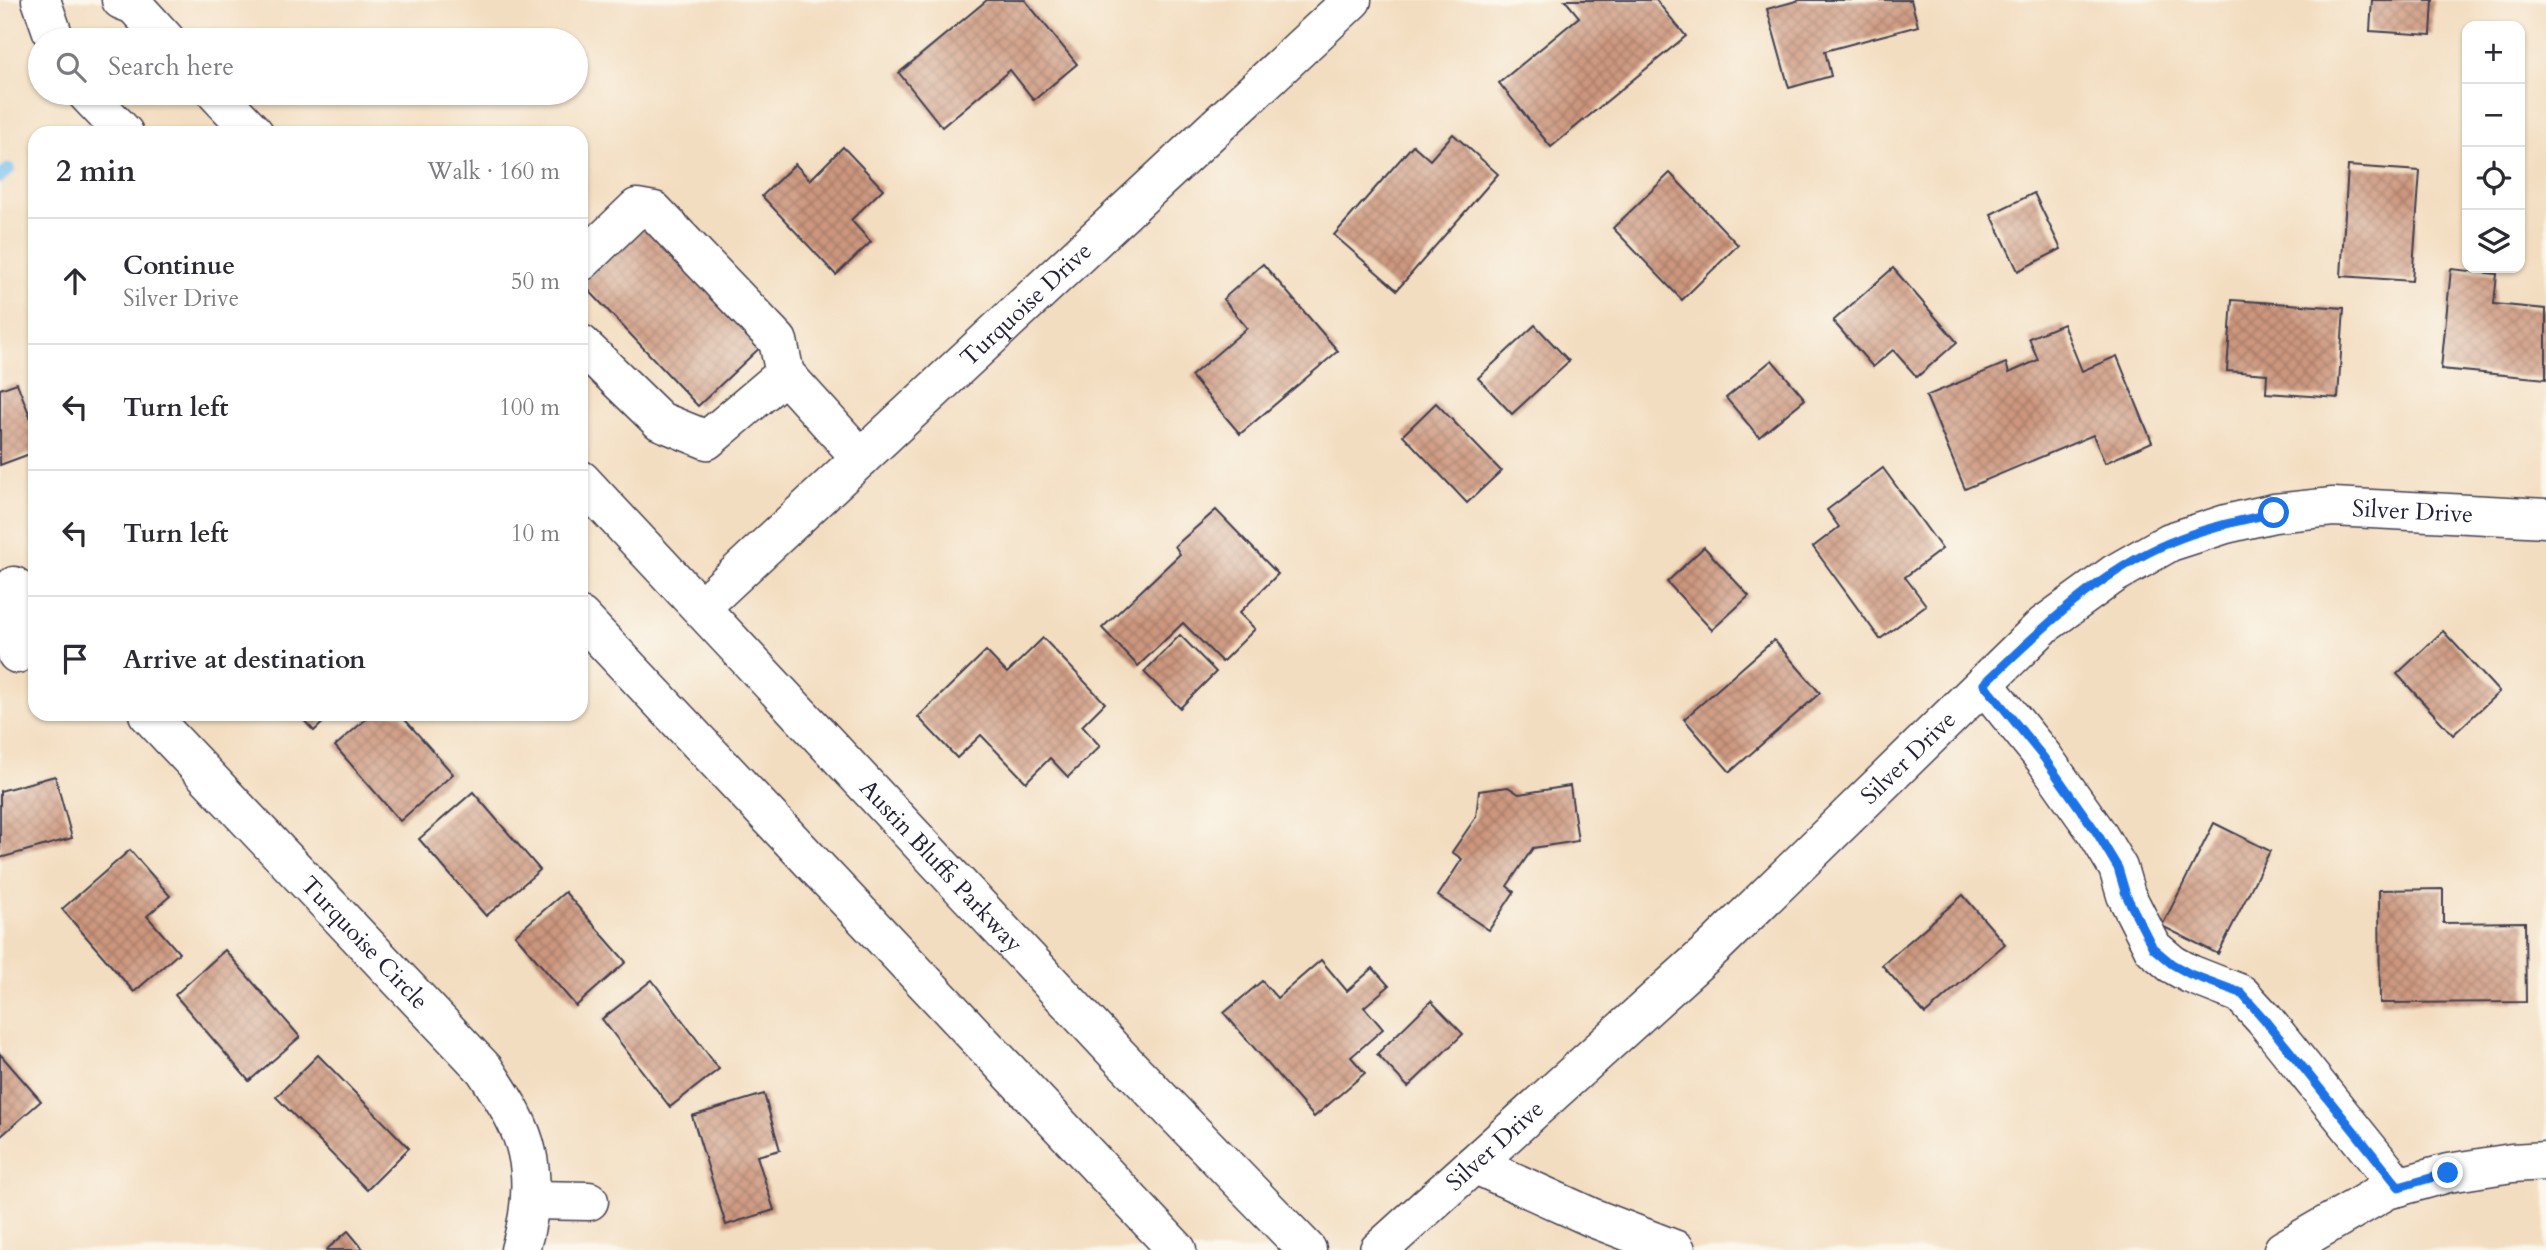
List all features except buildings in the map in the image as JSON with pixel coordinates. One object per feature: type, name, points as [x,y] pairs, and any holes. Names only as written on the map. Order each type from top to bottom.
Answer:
[{"type":"street","points":[[41,0],[51,28]]},
{"type":"street","points":[[121,0],[134,5],[155,28]]},
{"type":"street","name":"Turquoise Drive","points":[[701,607],[1352,0]]},
{"type":"street","points":[[97,105],[117,126]]},
{"type":"street","points":[[227,105],[247,126]]},
{"type":"street","points":[[588,255],[637,208],[654,211],[778,341],[785,374],[861,458]]},
{"type":"street","points":[[588,351],[660,421],[707,440],[785,374]]},
{"type":"street","name":"Austin Bluffs Parkway","points":[[588,487],[1117,1054],[1307,1250]]},
{"type":"street","name":"Silver Drive","points":[[1379,1250],[1715,946],[2044,625],[2114,574],[2170,542],[2226,524],[2274,513],[2333,507],[2546,518]]},
{"type":"street","points":[[13,586],[18,655]]},
{"type":"street","points":[[588,624],[1177,1250]]},
{"type":"street","points":[[1984,684],[2044,758],[2097,833],[2118,868],[2126,895],[2153,948],[2172,964],[2190,974],[2241,993],[2399,1187]]},
{"type":"street","name":"Turquoise Circle","points":[[155,721],[485,1070],[509,1109],[527,1152],[530,1200],[520,1250]]},
{"type":"street","points":[[2283,1250],[2387,1190],[2448,1173],[2512,1163],[2546,1161]]},
{"type":"street","points":[[1474,1164],[1593,1218],[1676,1250]]},
{"type":"street","points":[[530,1200],[589,1201]]},
{"type":"waterway","points":[[0,177],[9,169]]},
{"type":"route","points":[[2274,513],[2226,524],[2170,542],[2114,574],[2044,625],[1984,684],[2044,758],[2097,833],[2118,868],[2126,895],[2153,948],[2172,964],[2190,974],[2241,993],[2399,1187],[2448,1173]]}]
